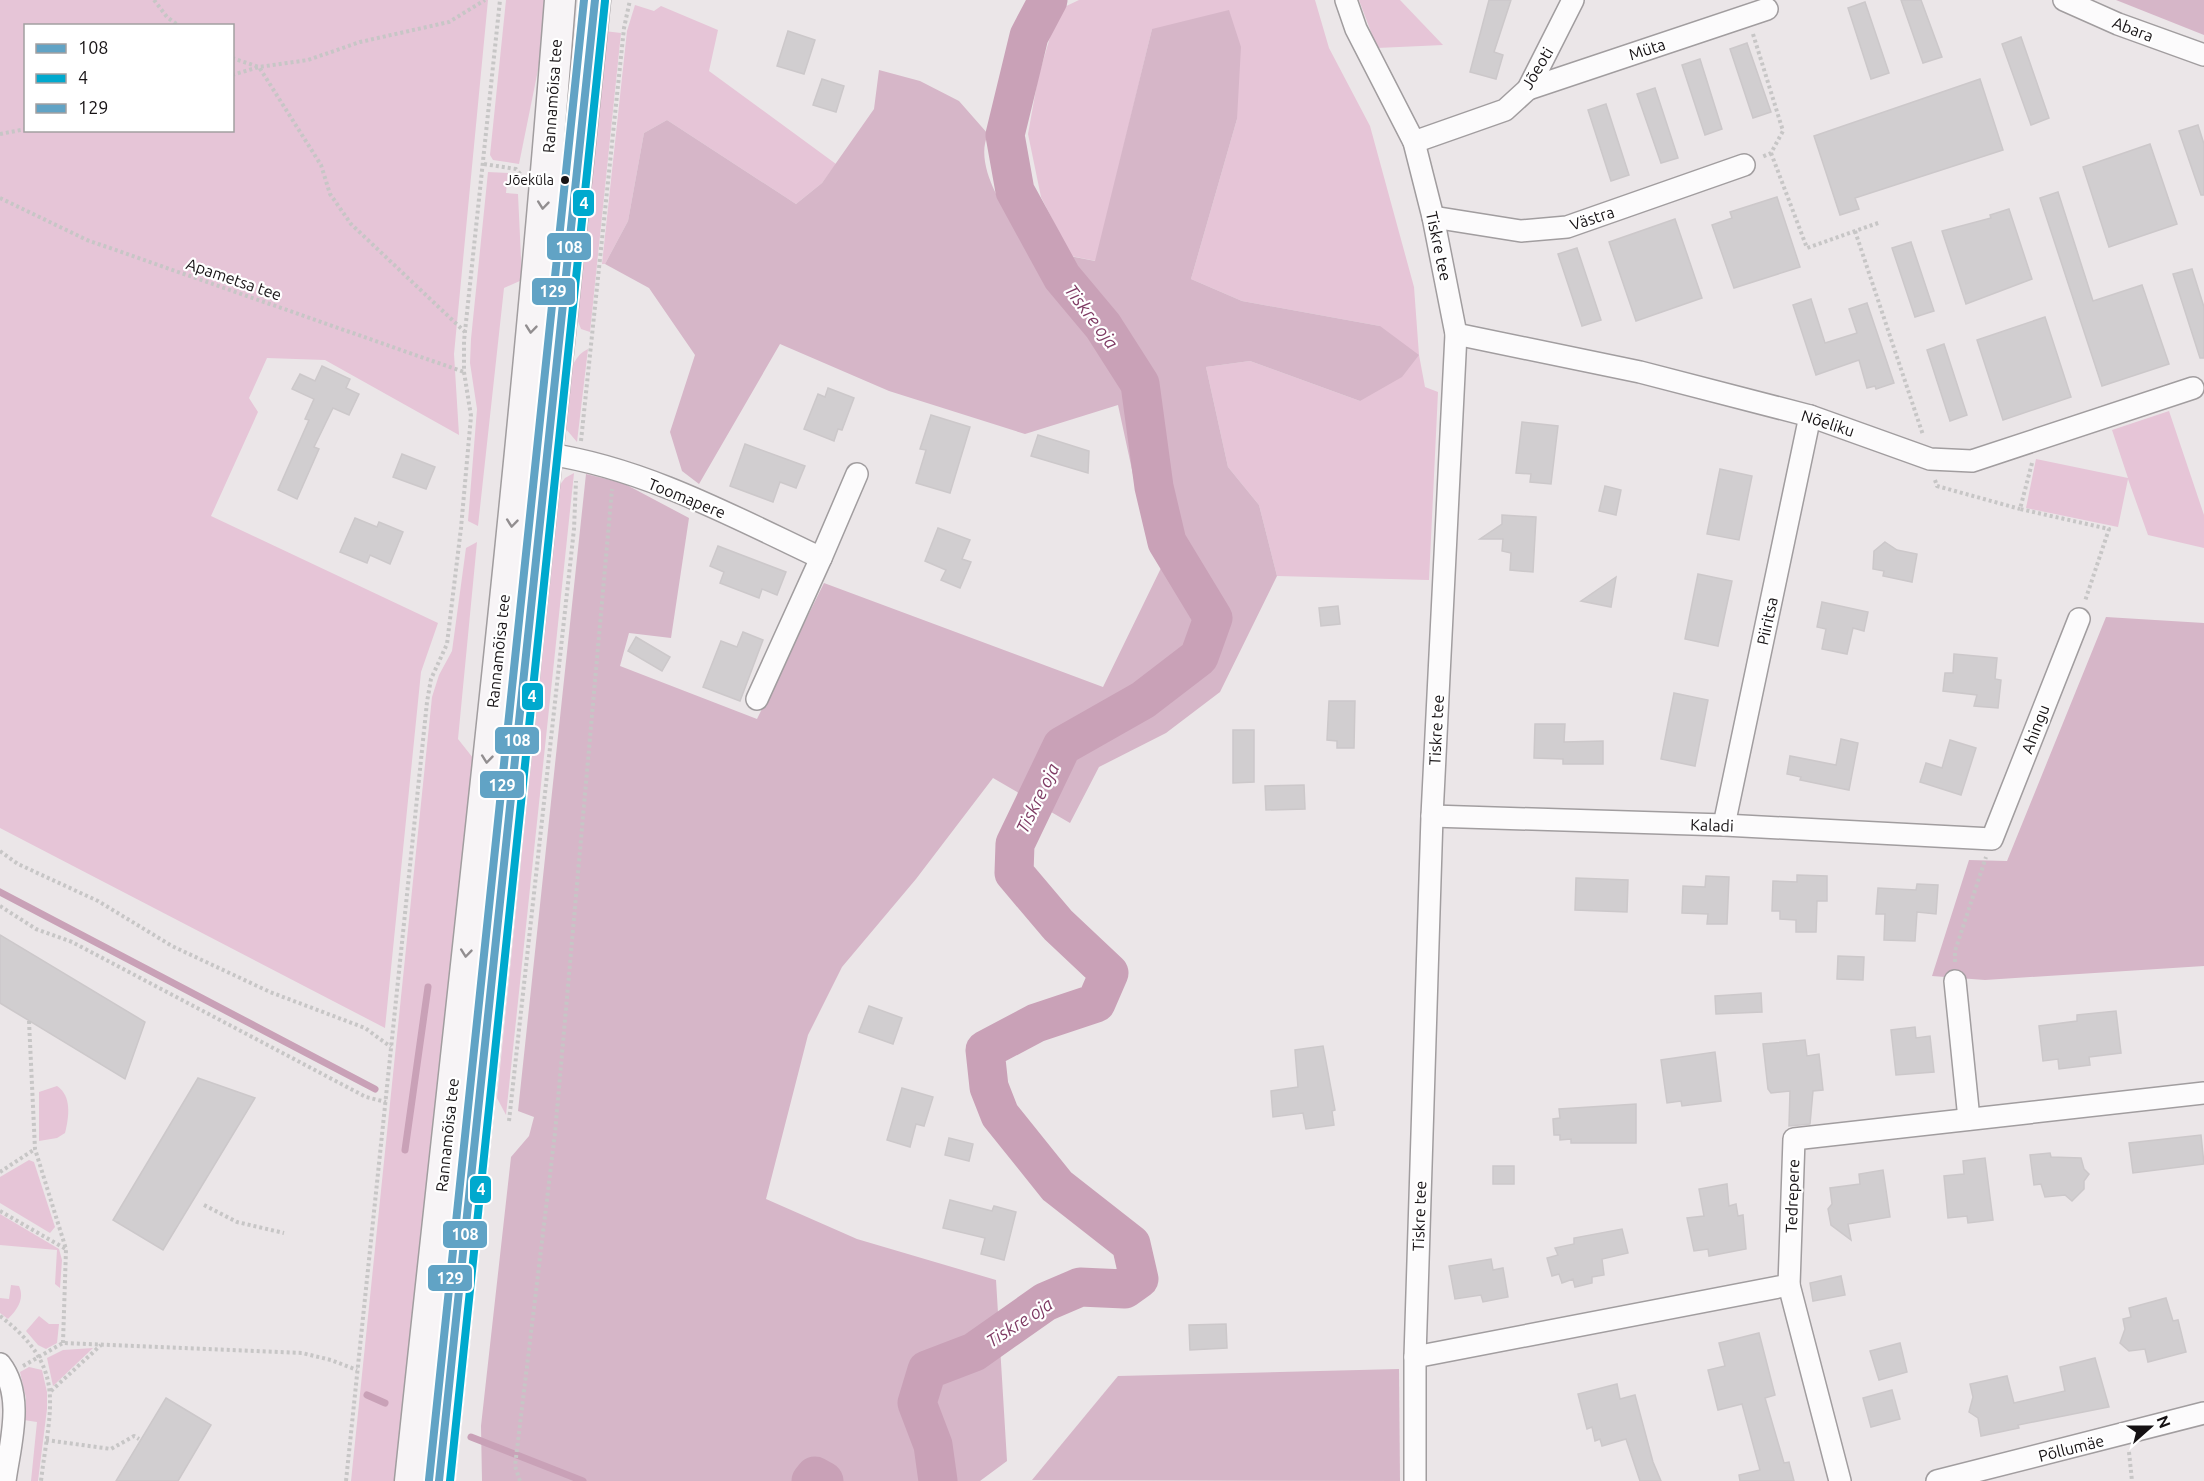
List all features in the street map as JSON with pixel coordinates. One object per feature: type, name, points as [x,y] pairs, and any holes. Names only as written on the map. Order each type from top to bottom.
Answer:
[{"type":"street","name":"Rannamõisa tee","points":[[410,1481],[511,534],[546,178],[560,0]]},
{"type":"street","name":"Rannamõisa tee","points":[[439,1481],[595,0]]},
{"type":"street","name":"Tiskre tee","points":[[1346,0],[1356,29],[1414,142],[1433,217],[1456,334],[1432,816],[1414,1357],[1415,1481]]},
{"type":"street","name":"Jõeoti","points":[[1414,142],[1504,110],[1528,89],[1574,0]]},
{"type":"street","name":"Abara","points":[[2064,0],[2118,24],[2204,55]]},
{"type":"street","name":"Müta","points":[[1528,89],[1757,13]]},
{"type":"street","name":"Västra","points":[[1433,217],[1521,231],[1567,228],[1744,165]]},
{"type":"street","name":"Nõeliku","points":[[1456,334],[1640,372],[1810,416],[1930,459],[1972,461],[2193,388]]},
{"type":"street","name":"Piiritsa","points":[[1724,825],[1810,416]]},
{"type":"street","name":"Toomapere","points":[[548,454],[614,468],[717,509],[821,558]]},
{"type":"street","points":[[758,699],[857,474]]},
{"type":"street","name":"Ahingu","points":[[1992,840],[2079,619]]},
{"type":"street","name":"Kaladi","points":[[1432,816],[1724,825],[1992,840]]},
{"type":"street","points":[[1955,981],[1969,1119]]},
{"type":"street","name":"Tedrepere","points":[[1789,1285],[1794,1139],[2204,1093]]},
{"type":"street","points":[[1414,1357],[1789,1285],[1840,1481]]},
{"type":"street","points":[[0,1364],[7,1373],[15,1400],[5,1481]]},
{"type":"street","name":"Põllumäe","points":[[1937,1481],[2204,1413]]},
{"type":"path","points":[[154,0],[167,17],[176,24]]},
{"type":"path","points":[[234,74],[259,67],[308,60],[360,42],[449,22],[484,0]]},
{"type":"path","points":[[346,1481],[427,702],[431,679],[447,644],[461,528],[471,416],[464,372],[465,332],[500,0]]},
{"type":"path","points":[[510,1122],[549,763],[551,721],[574,529],[578,460],[624,28],[630,0]]},
{"type":"path","points":[[1744,165],[1771,153],[1783,131],[1757,13]]},
{"type":"path","points":[[234,59],[259,67],[321,165],[330,194],[351,224],[465,332]]},
{"type":"path","points":[[0,134],[24,129]]},
{"type":"path","points":[[1771,153],[1808,249],[1881,222]]},
{"type":"path","points":[[483,164],[516,169],[521,176]]},
{"type":"path","name":"Apametsa tee","points":[[0,198],[87,240],[464,372]]},
{"type":"path","points":[[1855,231],[1937,486],[2020,509],[2109,529],[2079,619]]},
{"type":"path","points":[[2020,509],[2038,439]]},
{"type":"path","points":[[520,1481],[515,1466],[555,1133],[614,468]]},
{"type":"path","points":[[1955,981],[1955,951],[1992,840]]},
{"type":"path","points":[[0,851],[18,864],[98,901],[172,946],[270,992],[365,1028],[391,1047]]},
{"type":"path","points":[[0,906],[36,929],[72,942],[366,1097],[386,1102]]},
{"type":"path","points":[[29,1022],[35,1149],[66,1249],[63,1343]]},
{"type":"path","points":[[0,1172],[35,1149]]},
{"type":"path","points":[[204,1205],[237,1222],[284,1233]]},
{"type":"path","points":[[0,1211],[66,1249]]},
{"type":"path","points":[[0,1316],[24,1335],[40,1358],[51,1384],[41,1481]]},
{"type":"path","points":[[40,1358],[63,1343],[302,1353],[331,1360],[357,1370]]},
{"type":"path","points":[[51,1392],[101,1345]]},
{"type":"path","points":[[2127,1434],[2132,1481]]},
{"type":"path","points":[[46,1440],[111,1449],[134,1436],[139,1439]]},
{"type":"shaded area","points":[[0,0],[488,0],[454,354],[459,435],[325,360],[267,358],[249,398],[258,412],[211,516],[438,623],[421,672],[385,1028],[0,828]]},
{"type":"shaded area","points":[[506,0],[546,0],[542,50],[519,164],[493,160],[490,155]]},
{"type":"shaded area","points":[[1079,0],[1315,0],[1329,48],[1370,126],[1414,287],[1419,355],[1425,387],[1438,392],[1429,580],[1277,576],[1259,505],[1228,467],[1206,367],[1250,361],[1360,401],[1380,326],[1242,301],[1191,279],[1237,119],[1152,29],[1096,261],[1071,256],[1041,197],[1028,134],[1038,78],[1058,10]]},
{"type":"shaded area","points":[[1359,0],[1400,0],[1443,45],[1377,48]]},
{"type":"shaded area","points":[[2116,0],[2204,0],[2204,35]]},
{"type":"shaded area","points":[[635,5],[654,11],[661,6],[718,30],[709,71],[836,164],[822,183],[796,204],[667,120],[644,133],[628,221],[605,264],[602,264],[627,31]]},
{"type":"shaded area","points":[[1229,10],[1241,47],[1237,119],[1191,279],[1242,301],[1380,326],[1419,355],[1402,377],[1360,401],[1250,361],[1206,367],[1228,467],[1259,505],[1277,576],[1220,692],[1166,733],[1099,767],[1070,823],[993,778],[916,879],[842,967],[808,1035],[766,1199],[857,1239],[996,1280],[1007,1461],[980,1481],[482,1481],[481,1426],[511,1157],[529,1136],[534,1117],[518,1111],[586,474],[623,483],[689,518],[671,638],[629,633],[620,666],[757,719],[824,583],[1103,687],[1162,566],[1148,544],[1118,405],[1025,434],[889,391],[780,344],[699,484],[682,471],[670,432],[695,355],[649,288],[605,264],[628,221],[644,133],[667,120],[796,204],[822,183],[874,109],[879,70],[920,81],[959,101],[988,134],[984,148],[989,178],[1004,208],[1029,248],[1095,261],[1152,29]]},
{"type":"shaded area","points":[[604,31],[621,33],[590,332],[581,329],[575,314]]},
{"type":"shaded area","points":[[488,172],[508,173],[506,193],[518,194],[522,280],[504,288],[478,526],[468,521],[477,409],[470,363]]},
{"type":"shaded area","points":[[588,349],[577,442],[566,429],[568,384],[574,363]]},
{"type":"shaded area","points":[[2169,411],[2204,515],[2204,548],[2148,535],[2128,479],[2118,527],[2026,508],[2036,459],[2128,478],[2112,430]]},
{"type":"shaded area","points":[[574,473],[506,1115],[497,1098],[559,486],[565,478]]},
{"type":"shaded area","points":[[477,542],[458,739],[473,758],[396,1481],[351,1481],[432,697],[439,675],[452,651],[466,548]]},
{"type":"shaded area","points":[[2106,617],[2204,623],[2204,966],[1985,980],[1932,976],[1969,860],[2007,861]]},
{"type":"shaded area","points":[[57,1086],[62,1090],[67,1101],[68,1114],[65,1133],[57,1138],[39,1141],[39,1092]]},
{"type":"shaded area","points":[[29,1160],[34,1162],[55,1227],[50,1233],[0,1203],[0,1177]]},
{"type":"shaded area","points":[[0,1214],[59,1249],[62,1260],[60,1288],[55,1284],[57,1250],[0,1245]]},
{"type":"shaded area","points":[[11,1285],[19,1286],[21,1300],[8,1319],[0,1313],[0,1298],[9,1299]]},
{"type":"shaded area","points":[[39,1316],[49,1324],[59,1324],[57,1343],[46,1349],[38,1345],[26,1331]]},
{"type":"shaded area","points":[[93,1348],[53,1386],[47,1358],[63,1350]]},
{"type":"shaded area","points":[[29,1367],[42,1370],[47,1392],[38,1481],[31,1481],[37,1422],[24,1420],[26,1398],[20,1372]]},
{"type":"shaded area","points":[[1399,1369],[1400,1481],[1032,1480],[1118,1376]]},
{"type":"building","points":[[1489,0],[1511,0],[1494,52],[1503,55],[1496,79],[1470,72]]},
{"type":"building","points":[[1901,0],[1921,0],[1942,57],[1923,63]]},
{"type":"building","points":[[1865,2],[1889,73],[1871,79],[1848,8]]},
{"type":"building","points":[[788,31],[815,40],[804,74],[777,66]]},
{"type":"building","points":[[2021,37],[2049,118],[2031,125],[2002,44]]},
{"type":"building","points":[[1747,43],[1771,112],[1753,118],[1730,49]]},
{"type":"building","points":[[1700,59],[1722,129],[1705,135],[1682,65]]},
{"type":"building","points":[[822,79],[844,86],[836,112],[813,105]]},
{"type":"building","points":[[1980,79],[2003,150],[1855,198],[1859,209],[1840,215],[1814,136]]},
{"type":"building","points":[[1655,88],[1678,158],[1661,163],[1637,94]]},
{"type":"building","points":[[1606,104],[1629,175],[1611,181],[1588,110]]},
{"type":"building","points":[[2198,125],[2204,144],[2204,195],[2201,195],[2179,131]]},
{"type":"building","points":[[2150,144],[2177,224],[2109,247],[2083,167]]},
{"type":"building","points":[[2058,192],[2093,301],[2142,285],[2169,364],[2102,386],[2040,198]]},
{"type":"building","points":[[1777,197],[1800,267],[1734,288],[1712,225],[1732,218],[1730,212]]},
{"type":"building","points":[[2009,209],[2032,279],[1966,304],[1942,231],[1991,218],[1990,215]]},
{"type":"building","points":[[1675,219],[1702,298],[1636,321],[1609,242]]},
{"type":"building","points":[[1911,242],[1934,311],[1915,317],[1892,248]]},
{"type":"building","points":[[1577,248],[1601,320],[1582,326],[1558,254]]},
{"type":"building","points":[[2192,269],[2204,307],[2204,358],[2200,358],[2173,274]]},
{"type":"building","points":[[1811,299],[1825,343],[1857,333],[1849,309],[1867,303],[1894,383],[1876,389],[1875,386],[1867,388],[1859,360],[1816,375],[1793,305]]},
{"type":"building","points":[[2045,317],[2071,397],[2003,420],[1977,340]]},
{"type":"building","points":[[1944,344],[1967,415],[1950,421],[1927,350]]},
{"type":"building","points":[[322,366],[350,379],[346,388],[359,394],[349,415],[333,408],[314,447],[319,449],[297,499],[278,490],[309,420],[305,419],[314,399],[292,389],[300,374],[315,381]]},
{"type":"building","points":[[828,388],[854,398],[842,430],[838,429],[834,441],[804,429],[818,394],[825,397]]},
{"type":"building","points":[[931,415],[970,427],[950,493],[916,483],[926,450],[920,449]]},
{"type":"building","points":[[1522,422],[1558,426],[1551,484],[1530,482],[1531,474],[1516,473]]},
{"type":"building","points":[[1038,435],[1089,451],[1088,473],[1031,456]]},
{"type":"building","points":[[745,444],[805,466],[796,488],[780,482],[773,502],[730,486]]},
{"type":"building","points":[[402,454],[435,467],[426,489],[393,477]]},
{"type":"building","points":[[1720,469],[1752,476],[1739,540],[1707,534]]},
{"type":"building","points":[[1605,486],[1621,490],[1616,515],[1599,511]]},
{"type":"building","points":[[1502,515],[1536,517],[1533,572],[1510,570],[1511,553],[1502,551],[1503,539],[1480,539],[1502,524]]},
{"type":"building","points":[[355,518],[377,527],[379,522],[403,532],[390,564],[370,555],[367,563],[340,552]]},
{"type":"building","points":[[938,528],[970,540],[962,559],[971,562],[960,588],[941,580],[946,570],[925,561]]},
{"type":"building","points":[[1885,542],[1897,550],[1917,554],[1912,582],[1883,576],[1884,571],[1873,569],[1874,551]]},
{"type":"building","points":[[718,546],[786,572],[777,595],[762,589],[759,598],[720,583],[724,572],[710,566]]},
{"type":"building","points":[[1698,574],[1732,581],[1718,646],[1685,639]]},
{"type":"building","points":[[1616,577],[1611,607],[1581,601]]},
{"type":"building","points":[[1822,602],[1868,612],[1864,631],[1853,628],[1847,654],[1822,649],[1826,629],[1817,627]]},
{"type":"building","points":[[1338,606],[1340,624],[1321,626],[1319,608]]},
{"type":"building","points":[[743,632],[763,640],[740,701],[703,687],[721,641],[737,647]]},
{"type":"building","points":[[636,637],[670,657],[662,671],[628,651]]},
{"type":"building","points":[[1954,654],[1997,658],[1995,679],[2001,680],[1998,708],[1974,706],[1977,695],[1943,691],[1945,673],[1953,673]]},
{"type":"building","points":[[1674,693],[1708,700],[1695,766],[1661,759]]},
{"type":"building","points":[[1329,701],[1355,701],[1354,748],[1337,748],[1337,741],[1327,740]]},
{"type":"building","points":[[1535,724],[1565,724],[1564,742],[1603,741],[1603,764],[1563,764],[1563,759],[1534,758]]},
{"type":"building","points":[[1233,730],[1254,730],[1254,782],[1233,783]]},
{"type":"building","points":[[1841,739],[1858,743],[1849,790],[1800,780],[1801,777],[1787,774],[1790,756],[1836,765]]},
{"type":"building","points":[[1950,740],[1976,748],[1961,795],[1920,782],[1926,763],[1942,768]]},
{"type":"building","points":[[1304,785],[1305,809],[1266,810],[1265,786]]},
{"type":"building","points":[[1797,875],[1827,876],[1827,901],[1817,901],[1816,932],[1796,932],[1796,920],[1780,919],[1780,911],[1772,911],[1773,881],[1797,882]]},
{"type":"building","points":[[1706,876],[1729,877],[1727,924],[1707,924],[1708,914],[1682,913],[1683,886],[1705,887]]},
{"type":"building","points":[[1576,878],[1628,880],[1627,912],[1575,910]]},
{"type":"building","points":[[1917,884],[1938,885],[1936,914],[1917,912],[1915,941],[1884,940],[1885,914],[1876,914],[1878,888],[1916,890]]},
{"type":"building","points":[[0,935],[145,1022],[125,1079],[0,1003]]},
{"type":"building","points":[[1838,956],[1864,957],[1863,980],[1837,979]]},
{"type":"building","points":[[1761,993],[1762,1012],[1716,1014],[1715,996]]},
{"type":"building","points":[[869,1006],[902,1018],[893,1044],[859,1032]]},
{"type":"building","points":[[2116,1011],[2121,1053],[2089,1057],[2090,1065],[2059,1069],[2058,1059],[2043,1061],[2039,1026],[2077,1021],[2077,1015]]},
{"type":"building","points":[[1915,1027],[1916,1038],[1930,1036],[1934,1072],[1896,1075],[1891,1030]]},
{"type":"building","points":[[1805,1040],[1807,1056],[1819,1054],[1823,1090],[1813,1091],[1810,1124],[1789,1126],[1790,1091],[1771,1093],[1768,1089],[1763,1044]]},
{"type":"building","points":[[1323,1046],[1335,1110],[1332,1111],[1334,1125],[1306,1129],[1303,1113],[1273,1117],[1271,1091],[1298,1087],[1295,1050]]},
{"type":"building","points":[[1715,1052],[1721,1101],[1682,1106],[1681,1101],[1667,1103],[1661,1060]]},
{"type":"building","points":[[198,1078],[255,1098],[163,1250],[113,1220]]},
{"type":"building","points":[[902,1088],[933,1097],[924,1126],[916,1124],[910,1147],[887,1140]]},
{"type":"building","points":[[1636,1104],[1636,1143],[1571,1143],[1571,1139],[1560,1140],[1560,1135],[1554,1135],[1553,1119],[1560,1118],[1559,1109]]},
{"type":"building","points":[[2201,1135],[2204,1164],[2133,1173],[2129,1143]]},
{"type":"building","points":[[949,1138],[973,1144],[969,1161],[945,1155]]},
{"type":"building","points":[[2050,1153],[2051,1157],[2081,1158],[2084,1169],[2089,1174],[2084,1181],[2084,1189],[2072,1201],[2065,1195],[2045,1197],[2041,1184],[2034,1185],[2030,1155]]},
{"type":"building","points":[[1985,1158],[1993,1220],[1968,1223],[1967,1216],[1948,1218],[1944,1176],[1964,1174],[1963,1161]]},
{"type":"building","points":[[1493,1166],[1514,1166],[1514,1184],[1493,1184]]},
{"type":"building","points":[[1883,1170],[1890,1217],[1848,1224],[1851,1240],[1831,1225],[1828,1209],[1832,1204],[1830,1188],[1860,1184],[1859,1174]]},
{"type":"building","points":[[1727,1184],[1729,1206],[1736,1204],[1738,1216],[1743,1215],[1746,1249],[1709,1256],[1708,1249],[1694,1251],[1687,1218],[1704,1216],[1699,1189]]},
{"type":"building","points":[[950,1200],[992,1211],[994,1206],[1016,1212],[1004,1260],[981,1254],[985,1238],[943,1228]]},
{"type":"building","points":[[1622,1229],[1628,1253],[1602,1259],[1604,1275],[1592,1277],[1592,1283],[1575,1287],[1573,1279],[1562,1283],[1559,1274],[1552,1276],[1547,1258],[1558,1255],[1555,1248],[1574,1244],[1574,1238]]},
{"type":"building","points":[[1491,1259],[1493,1270],[1503,1268],[1508,1297],[1483,1302],[1481,1295],[1455,1299],[1449,1266]]},
{"type":"building","points":[[1841,1276],[1845,1295],[1813,1301],[1810,1283]]},
{"type":"building","points":[[2166,1298],[2173,1321],[2178,1320],[2186,1352],[2148,1362],[2145,1349],[2129,1351],[2120,1343],[2125,1329],[2123,1319],[2131,1317],[2129,1308]]},
{"type":"building","points":[[1226,1324],[1227,1348],[1190,1350],[1189,1325]]},
{"type":"building","points":[[1759,1333],[1775,1395],[1765,1398],[1784,1463],[1789,1462],[1794,1481],[1740,1481],[1739,1475],[1760,1470],[1742,1404],[1718,1410],[1708,1370],[1725,1366],[1719,1343]]},
{"type":"building","points":[[1900,1343],[1907,1372],[1879,1380],[1870,1351]]},
{"type":"building","points":[[2095,1358],[2109,1407],[2018,1425],[2019,1428],[1981,1436],[1978,1418],[1969,1412],[1973,1397],[1970,1384],[2007,1376],[2014,1403],[2065,1391],[2060,1367]]},
{"type":"building","points":[[1617,1384],[1620,1399],[1635,1395],[1653,1462],[1661,1481],[1640,1481],[1626,1439],[1602,1446],[1600,1439],[1595,1441],[1592,1427],[1587,1429],[1578,1394]]},
{"type":"building","points":[[1892,1390],[1900,1419],[1871,1427],[1863,1398]]},
{"type":"building","points":[[166,1398],[211,1425],[178,1481],[116,1481]]},
{"type":"waterway","name":"Tiskre oja","points":[[938,1481],[933,1445],[917,1403],[927,1370],[974,1352],[1045,1302],[1080,1287],[1125,1289],[1139,1279],[1131,1244],[1057,1186],[1000,1115],[989,1087],[985,1050],[1036,1023],[1096,1003],[1109,973],[1058,925],[1014,873],[1015,844],[1062,746],[1143,700],[1199,657],[1213,618],[1167,542],[1154,487],[1140,384],[1103,326],[1062,277],[1015,191],[1005,135],[1029,36],[1048,0]]},
{"type":"waterway","points":[[0,892],[375,1089]]},
{"type":"waterway","points":[[405,1150],[428,987]]},
{"type":"waterway","points":[[367,1395],[385,1403]]},
{"type":"waterway","points":[[471,1437],[583,1481]]},
{"type":"waterway","name":"Tiskre oja","points":[[811,1481],[815,1476],[824,1481]]},
{"type":"transit line","name":"129","points":[[429,1480],[584,0]]},
{"type":"transit line","name":"108","points":[[439,1481],[595,0]]},
{"type":"transit line","name":"4","points":[[450,1481],[605,1]]},
{"type":"place","name":"Jõeküla","points":[[565,180]]}]
